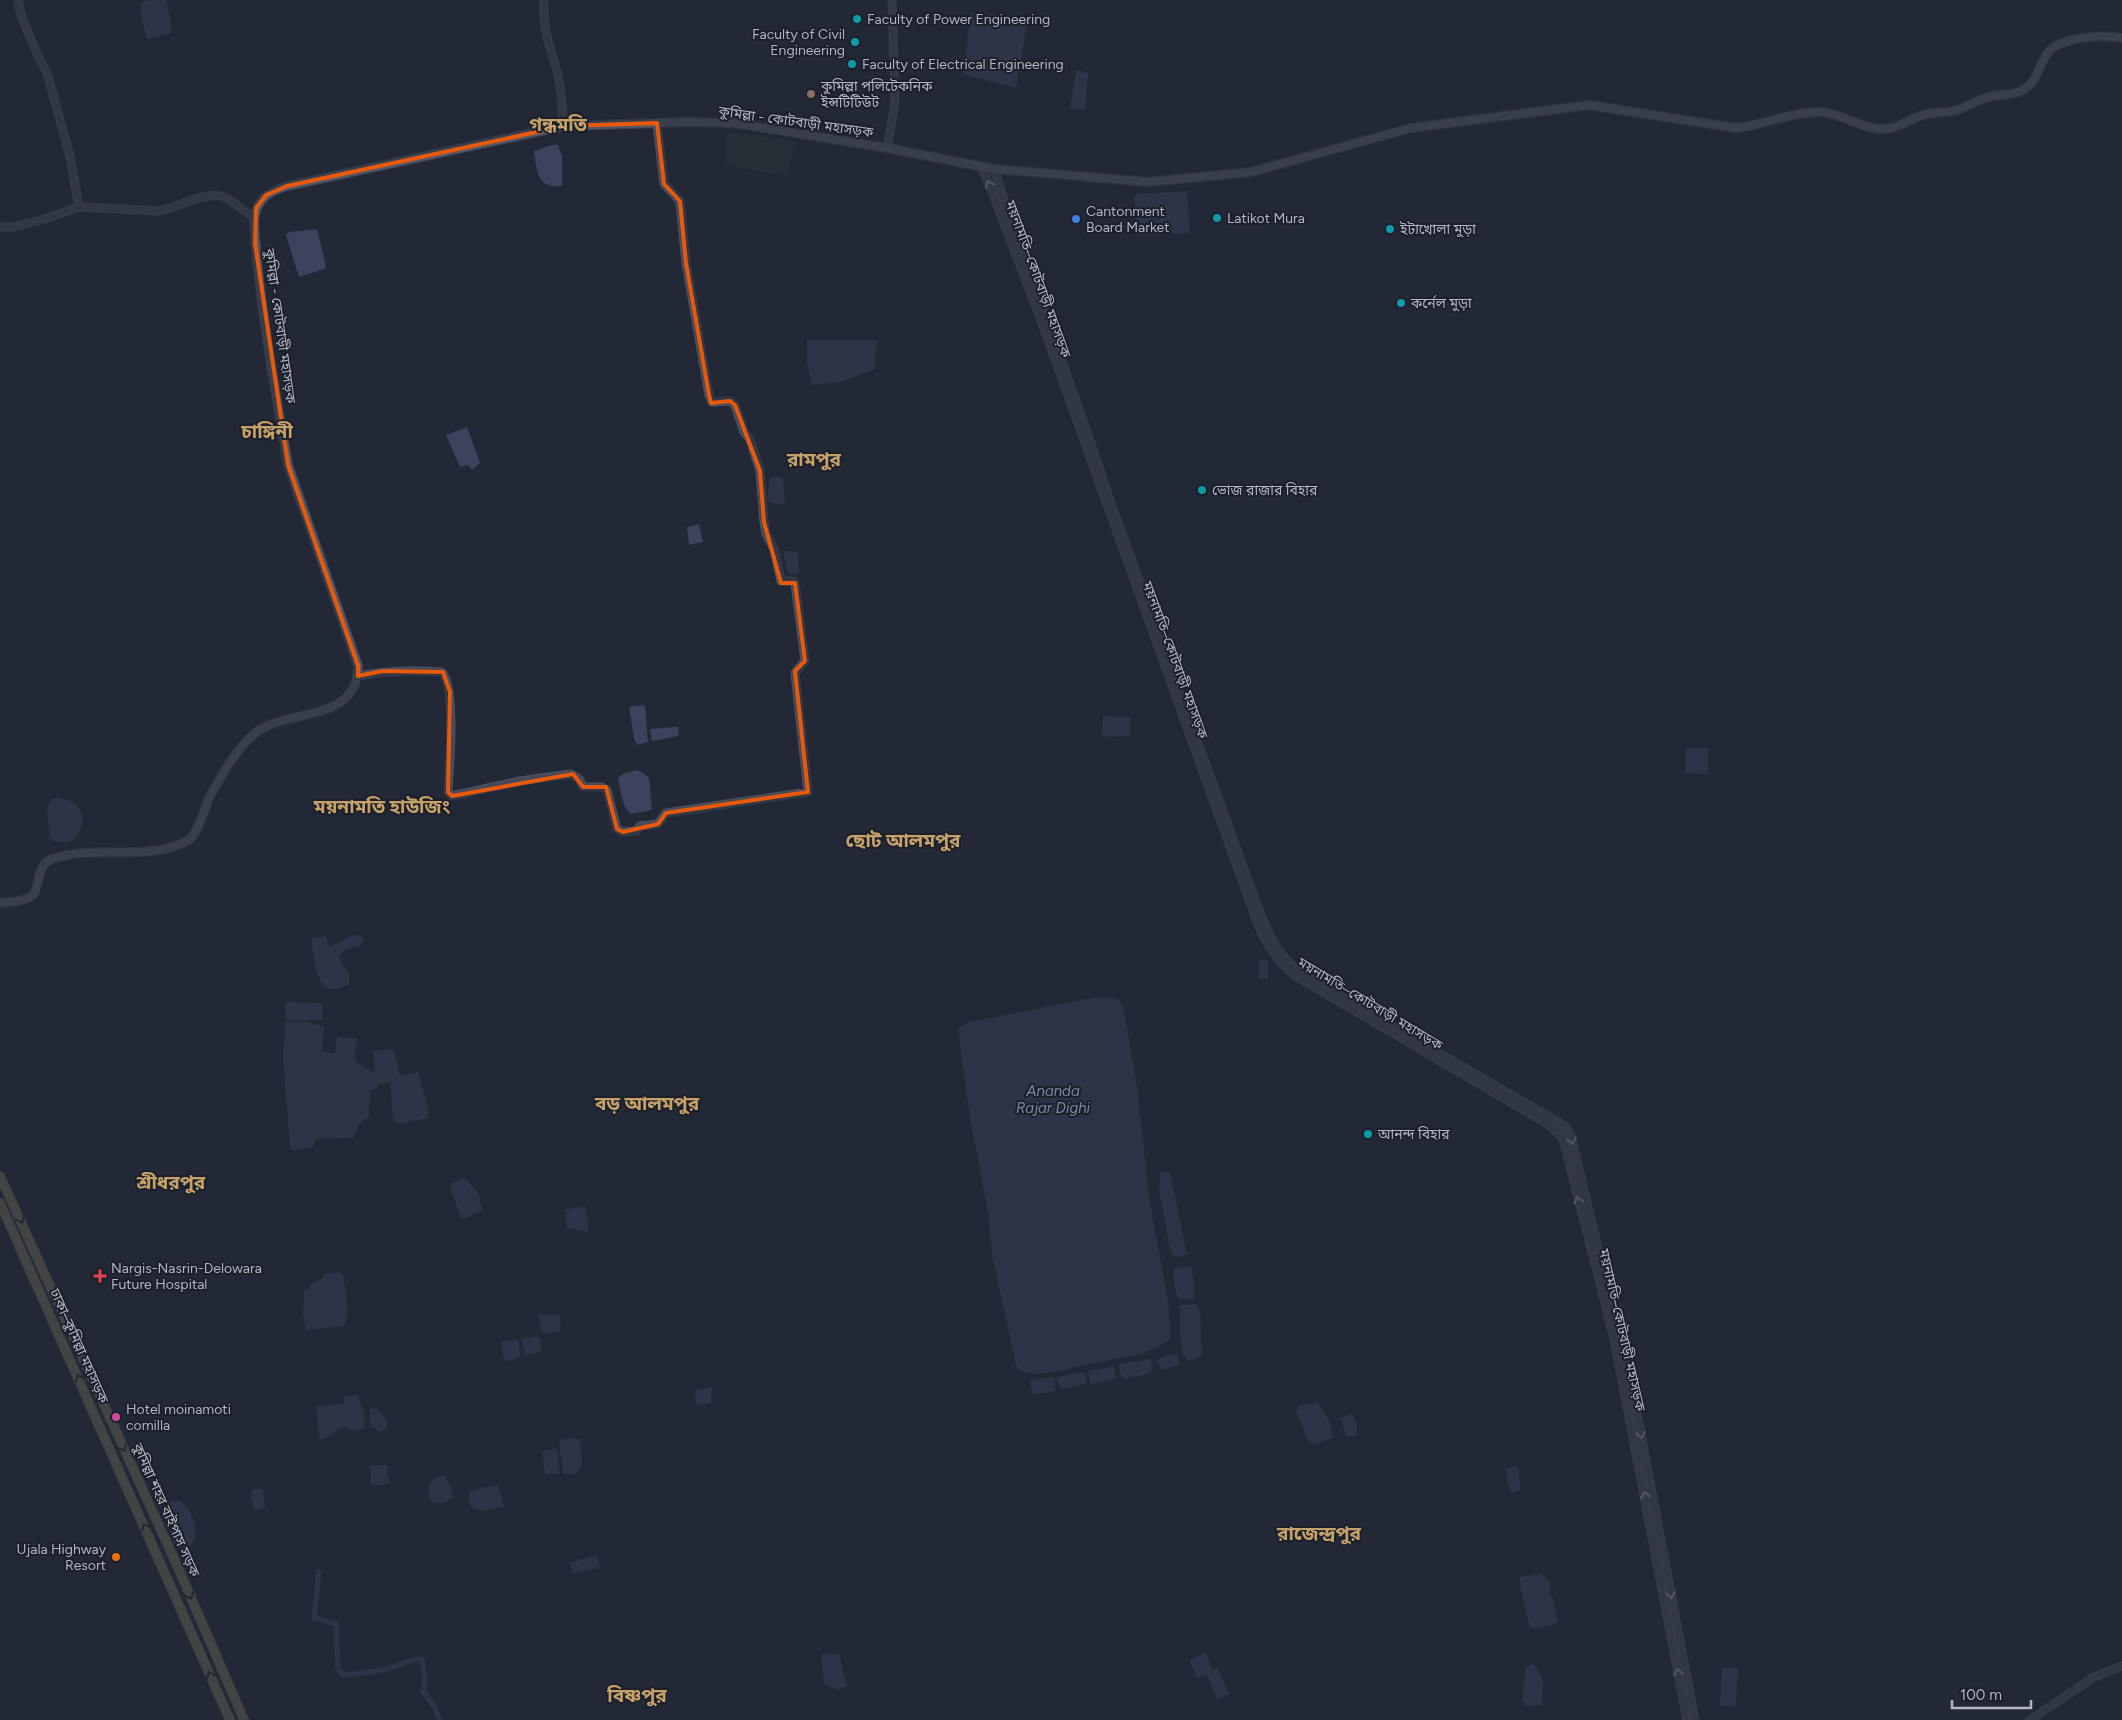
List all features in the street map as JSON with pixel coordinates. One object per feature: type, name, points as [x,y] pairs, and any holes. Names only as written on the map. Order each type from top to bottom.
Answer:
[{"type":"highway","name":"কুমিল্লা শহর বাইপাস সড়ক","points":[[0,1176],[176,1563],[244,1720]]},
{"type":"highway","name":"ঢাকা–কুমিল্লা মহাসড়ক","points":[[0,1203],[230,1720]]},
{"type":"main road","points":[[18,0],[21,15],[47,73],[70,156],[79,207]]},
{"type":"main road","points":[[544,0],[543,18],[546,41],[559,80],[564,126]]},
{"type":"main road","points":[[887,148],[895,94],[892,0]]},
{"type":"main road","name":"কুমিল্লা - কোটবাড়ী মহাসড়ক","points":[[358,676],[358,666],[288,465],[269,350],[255,243],[254,218],[259,202],[266,195],[277,189],[564,126],[733,123],[887,148],[994,169],[1148,182],[1250,172],[1411,128],[1589,105],[1736,128],[1818,112],[1849,119],[1867,127],[1884,129],[1893,128],[1925,114],[1955,111],[1986,97],[2016,92],[2028,87],[2038,76],[2046,55],[2052,48],[2063,42],[2098,37],[2122,38]]},
{"type":"main road","points":[[0,903],[30,897],[33,894],[41,869],[49,861],[56,858],[92,851],[134,852],[162,850],[189,841],[194,834],[209,798],[233,759],[256,732],[282,720],[332,708],[347,696],[358,676],[383,671],[412,670],[441,672],[444,674],[450,692],[448,792],[452,796],[520,781],[571,774],[579,779],[583,787],[602,787],[607,790],[617,829],[623,832],[636,831],[640,826],[658,824],[666,813],[808,792],[795,673],[805,661],[796,584],[794,581],[781,581],[774,549],[766,534],[760,472],[750,439],[744,432],[735,405],[732,402],[715,403],[710,399],[702,366],[686,263],[680,201],[664,184],[657,123]]},
{"type":"main road","name":"ময়নামতি–কোটবাড়ী মহাসড়ক","points":[[981,166],[1042,323],[1176,702],[1257,922],[1267,944],[1277,959],[1294,975],[1551,1126],[1563,1138],[1614,1339],[1695,1720]]},
{"type":"main road","name":"ময়নামতি–কোটবাড়ী মহাসড়ক","points":[[994,169],[1017,242],[1094,452],[1110,501],[1258,908],[1275,946],[1285,960],[1301,973],[1565,1126],[1572,1136],[1634,1398],[1687,1720]]},
{"type":"main road","points":[[0,227],[13,227],[41,220],[79,207],[159,211],[214,195],[226,198],[254,218]]},
{"type":"main road","points":[[2030,1720],[2094,1677],[2122,1666]]},
{"type":"highlighted area","points":[[657,123],[664,184],[680,201],[686,263],[711,403],[730,401],[735,405],[760,471],[764,522],[781,583],[795,583],[805,661],[795,671],[808,792],[666,813],[658,824],[623,832],[617,829],[606,787],[583,787],[573,774],[452,796],[448,792],[450,692],[443,672],[383,671],[358,676],[358,666],[288,465],[255,243],[256,208],[266,195],[287,186],[564,126]]},
{"type":"shaded area","points":[[727,132],[797,141],[787,176],[725,165]]},
{"type":"water","points":[[166,0],[171,22],[171,33],[147,39],[140,11],[142,2]]},
{"type":"water","points":[[971,12],[1028,18],[1016,88],[963,74]]},
{"type":"water","points":[[1076,70],[1088,73],[1085,110],[1070,109]]},
{"type":"water","points":[[558,145],[562,156],[562,186],[548,185],[543,182],[536,166],[534,151]]},
{"type":"water","points":[[1187,191],[1190,233],[1138,235],[1134,198],[1138,194]]},
{"type":"water","points":[[317,229],[326,266],[324,269],[299,277],[286,235],[289,232]]},
{"type":"water","points":[[807,340],[877,340],[875,369],[840,382],[812,385],[807,364]]},
{"type":"water","points":[[467,427],[480,463],[472,470],[468,465],[460,467],[446,435]]},
{"type":"water","points":[[775,476],[783,478],[785,504],[774,504],[767,500],[770,478]]},
{"type":"water","points":[[699,524],[703,542],[689,545],[687,527]]},
{"type":"water","points":[[785,551],[798,552],[799,573],[788,574],[784,557]]},
{"type":"water","points":[[645,705],[648,742],[637,745],[629,707]]},
{"type":"water","points":[[1103,716],[1131,717],[1129,736],[1102,737]]},
{"type":"water","points":[[678,727],[679,736],[652,741],[650,729]]},
{"type":"water","points":[[1686,748],[1708,748],[1708,774],[1685,773]]},
{"type":"water","points":[[637,770],[649,777],[652,810],[631,814],[623,802],[618,778],[623,774]]},
{"type":"water","points":[[56,798],[68,800],[78,806],[82,815],[81,828],[77,837],[72,841],[56,842],[50,838],[47,808],[51,800]]},
{"type":"water","points":[[354,935],[363,937],[363,944],[345,950],[340,957],[349,974],[349,984],[337,989],[330,989],[321,981],[315,967],[312,938],[326,936],[329,947]]},
{"type":"water","points":[[1259,960],[1268,960],[1268,979],[1259,979]]},
{"type":"water","name":"Ananda Rajar Dighi","points":[[1097,997],[1117,999],[1121,1002],[1126,1021],[1137,1087],[1149,1197],[1169,1308],[1170,1338],[1167,1342],[1143,1353],[1053,1372],[1033,1374],[1019,1371],[1016,1365],[992,1255],[988,1213],[970,1117],[958,1031],[959,1027],[969,1022]]},
{"type":"water","points":[[286,1002],[322,1003],[323,1020],[285,1020]]},
{"type":"water","points":[[285,1022],[309,1022],[324,1027],[322,1051],[335,1054],[337,1037],[357,1038],[355,1061],[375,1073],[373,1051],[394,1049],[400,1076],[418,1072],[428,1108],[428,1118],[399,1124],[393,1119],[390,1082],[378,1084],[377,1089],[370,1090],[369,1117],[359,1124],[354,1138],[315,1139],[314,1146],[293,1151],[290,1146],[283,1058]]},
{"type":"water","points":[[1170,1172],[1187,1254],[1179,1257],[1173,1256],[1170,1248],[1159,1191],[1160,1173]]},
{"type":"water","points":[[464,1177],[478,1193],[483,1210],[466,1218],[461,1218],[451,1189],[452,1183]]},
{"type":"water","points":[[585,1206],[588,1232],[567,1228],[565,1210]]},
{"type":"water","points":[[1191,1266],[1194,1279],[1194,1299],[1179,1300],[1173,1280],[1175,1268]]},
{"type":"water","points":[[338,1272],[343,1275],[348,1309],[345,1326],[306,1330],[303,1315],[304,1290],[309,1289],[310,1284],[322,1279],[324,1274]]},
{"type":"water","points":[[1196,1304],[1200,1311],[1202,1356],[1188,1361],[1181,1343],[1180,1305]]},
{"type":"water","points":[[539,1314],[559,1315],[561,1331],[543,1334]]},
{"type":"water","points":[[537,1336],[540,1338],[542,1351],[525,1356],[522,1338]]},
{"type":"water","points":[[519,1339],[520,1357],[509,1361],[503,1359],[501,1341]]},
{"type":"water","points":[[1178,1354],[1179,1365],[1161,1370],[1157,1360],[1167,1355]]},
{"type":"water","points":[[1151,1359],[1152,1370],[1148,1374],[1124,1379],[1121,1376],[1118,1364]]},
{"type":"water","points":[[1114,1366],[1115,1379],[1090,1383],[1088,1371]]},
{"type":"water","points":[[1083,1372],[1087,1383],[1061,1389],[1056,1377]]},
{"type":"water","points":[[1054,1377],[1056,1390],[1048,1393],[1032,1394],[1030,1380]]},
{"type":"water","points":[[712,1386],[711,1403],[696,1405],[695,1391]]},
{"type":"water","points":[[357,1395],[364,1412],[365,1428],[352,1431],[347,1427],[343,1428],[319,1440],[316,1406],[343,1404],[344,1396]]},
{"type":"water","points":[[1317,1402],[1330,1423],[1332,1438],[1315,1444],[1310,1443],[1307,1439],[1296,1411],[1298,1406]]},
{"type":"water","points":[[377,1408],[388,1422],[386,1429],[381,1432],[370,1426],[370,1409]]},
{"type":"water","points":[[1352,1414],[1357,1425],[1356,1436],[1346,1436],[1341,1418]]},
{"type":"water","points":[[574,1438],[580,1440],[582,1463],[579,1470],[574,1474],[563,1474],[559,1440]]},
{"type":"water","points":[[557,1449],[560,1474],[545,1474],[542,1451]]},
{"type":"water","points":[[387,1465],[389,1483],[371,1485],[370,1466]]},
{"type":"water","points":[[1516,1466],[1519,1471],[1520,1490],[1512,1493],[1508,1487],[1506,1469]]},
{"type":"water","points":[[443,1475],[449,1482],[453,1497],[443,1503],[431,1502],[430,1485],[435,1479]]},
{"type":"water","points":[[496,1485],[499,1487],[504,1506],[478,1510],[470,1505],[470,1491]]},
{"type":"water","points":[[255,1488],[263,1489],[265,1507],[258,1511],[253,1508],[251,1496],[252,1490]]},
{"type":"water","points":[[181,1501],[186,1506],[195,1526],[195,1539],[185,1550],[178,1548],[173,1541],[165,1511],[168,1503]]},
{"type":"water","points":[[596,1555],[601,1567],[573,1574],[570,1563]]},
{"type":"water","points":[[1541,1574],[1550,1581],[1550,1595],[1553,1598],[1558,1623],[1537,1629],[1530,1627],[1520,1586],[1520,1577]]},
{"type":"water","points":[[824,1653],[839,1654],[847,1686],[838,1690],[824,1684],[821,1656]]},
{"type":"water","points":[[1206,1653],[1212,1669],[1218,1668],[1229,1694],[1217,1700],[1207,1674],[1197,1678],[1189,1660]]},
{"type":"water","points":[[1534,1663],[1543,1680],[1542,1705],[1526,1706],[1522,1701],[1525,1668]]},
{"type":"water","points":[[1722,1667],[1738,1668],[1736,1707],[1720,1706]]},
{"type":"waterway","points":[[319,1572],[314,1618],[336,1624],[338,1669],[343,1675],[354,1674],[387,1669],[413,1660],[422,1660],[425,1679],[423,1691],[434,1706],[440,1720]]},
{"type":"place","name":"Faculty of Power Engineering","points":[[857,19]]},
{"type":"place","name":"Faculty of Civil Engineering","points":[[855,42]]},
{"type":"place","name":"Faculty of Electrical Engineering","points":[[852,64]]},
{"type":"place","name":"কুমিল্লা পলিটেকনিক ইন্সটিটিউট","points":[[811,94]]},
{"type":"place","name":"Latikot Mura","points":[[1217,218]]},
{"type":"place","name":"Cantonment Board Market","points":[[1076,219]]},
{"type":"place","name":"ইটাখোলা মুড়া","points":[[1390,229]]},
{"type":"place","name":"কর্নেল মুড়া","points":[[1401,303]]},
{"type":"place","name":"ভোজ রাজার বিহার","points":[[1202,490]]},
{"type":"place","name":"আনন্দ বিহার","points":[[1368,1134]]},
{"type":"place","name":"Nargis-Nasrin-Delowara Future Hospital","points":[[100,1276]]},
{"type":"place","name":"Hotel moinamoti comilla","points":[[116,1417]]},
{"type":"place","name":"Ujala Highway Resort","points":[[116,1557]]},
{"type":"district","name":"গন্ধমতি","points":[[558,124]]},
{"type":"district","name":"চাঙ্গিনী","points":[[267,431]]},
{"type":"district","name":"রামপুর","points":[[814,459]]},
{"type":"district","name":"ময়নামতি হাউজিং","points":[[382,806]]},
{"type":"district","name":"ছোট আলমপুর","points":[[903,840]]},
{"type":"district","name":"বড় আলমপুর","points":[[647,1103]]},
{"type":"district","name":"শ্রীধরপুর","points":[[171,1182]]},
{"type":"district","name":"রাজেন্দ্রপুর","points":[[1319,1533]]},
{"type":"district","name":"বিষ্ণপুর","points":[[637,1695]]}]
